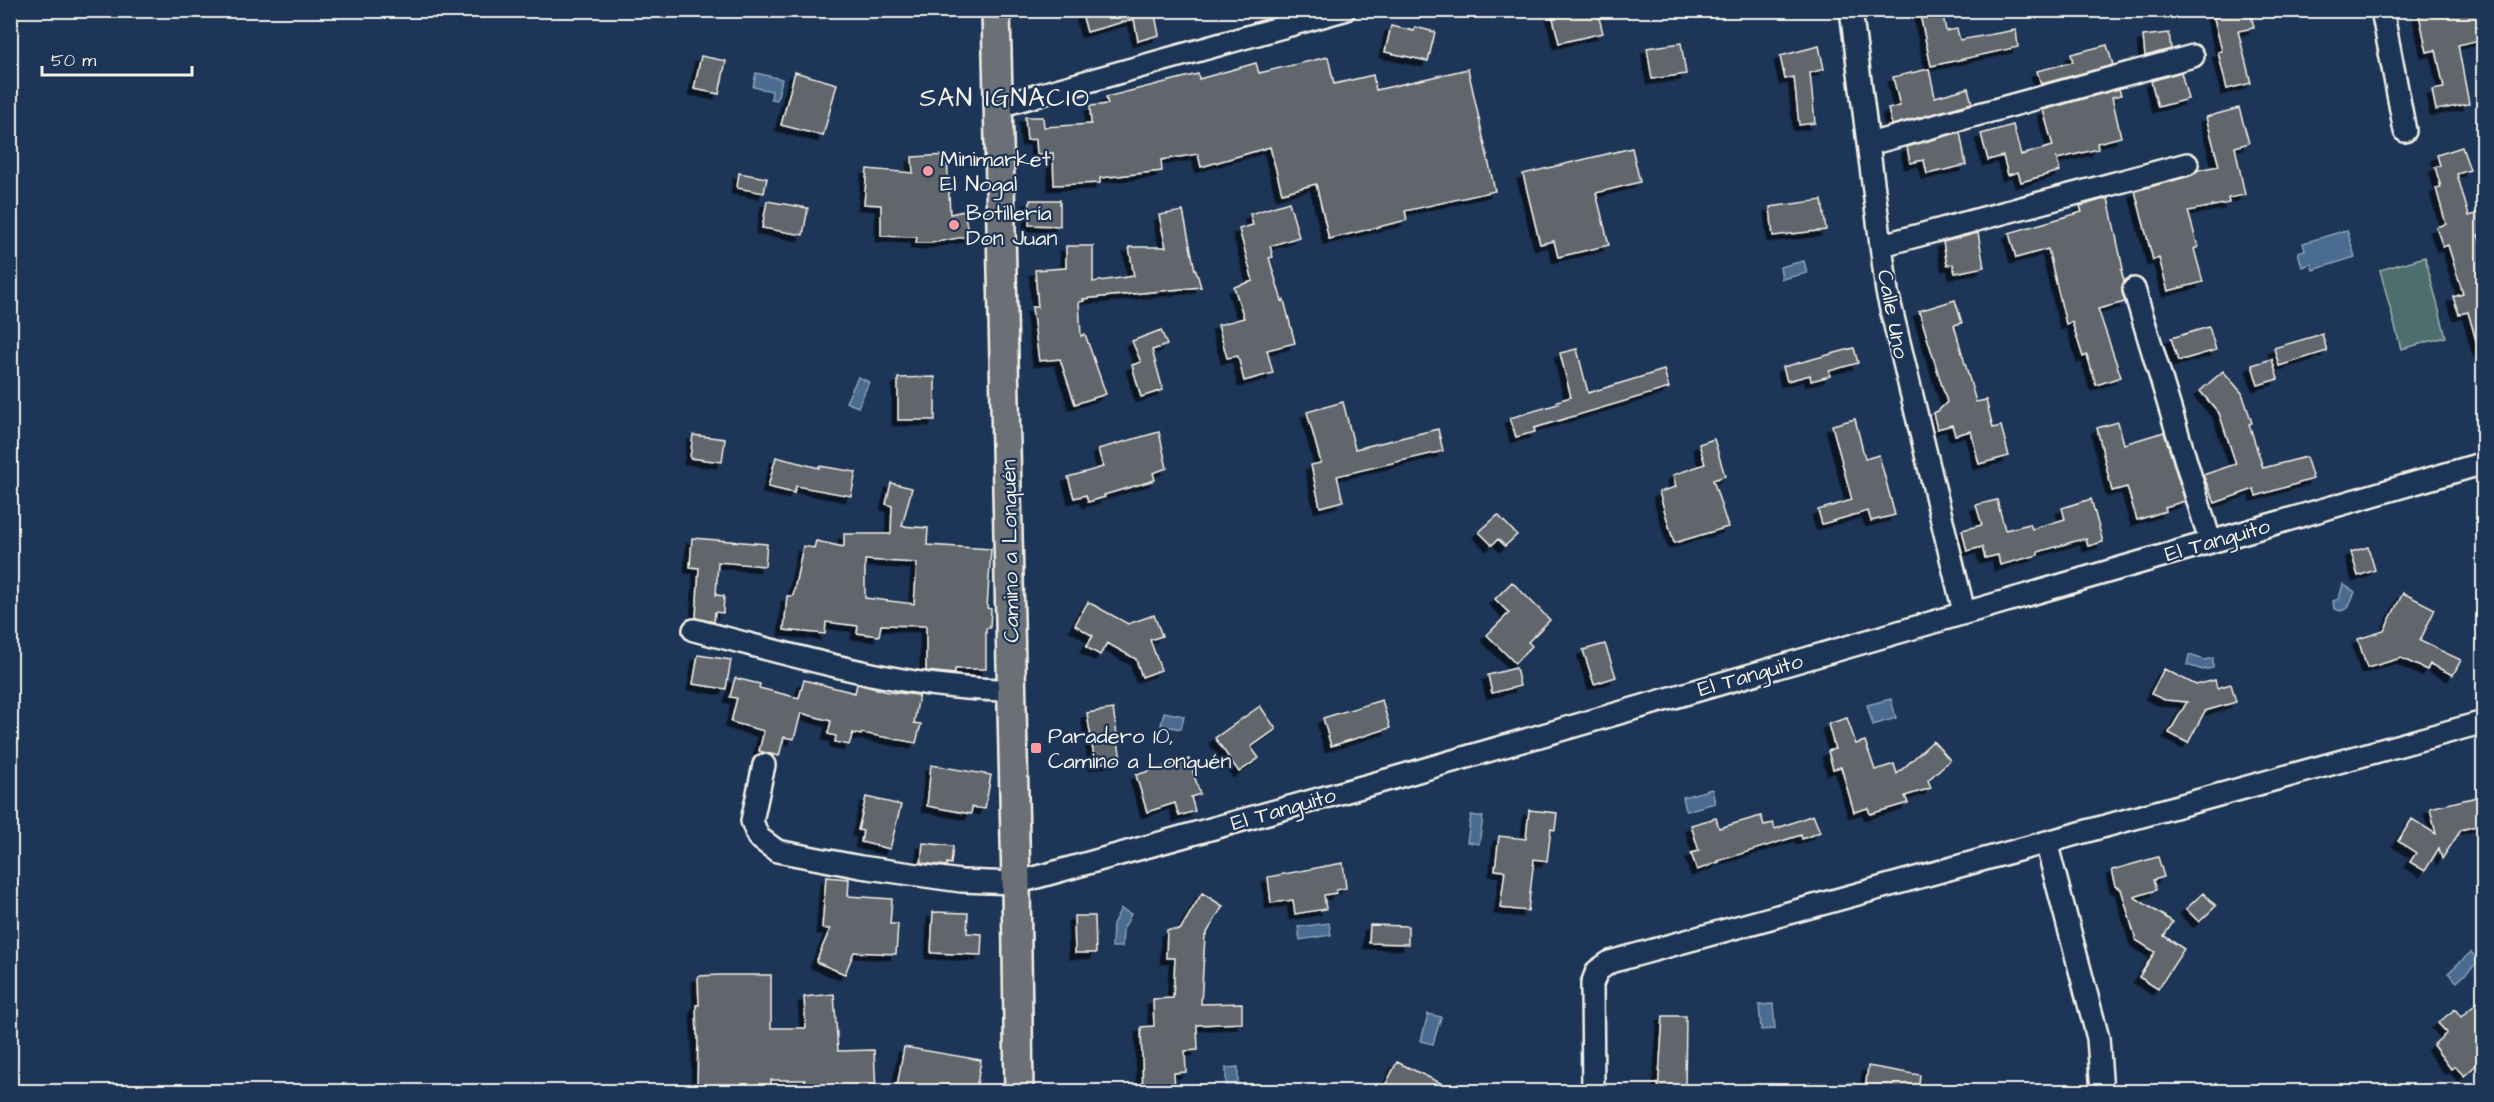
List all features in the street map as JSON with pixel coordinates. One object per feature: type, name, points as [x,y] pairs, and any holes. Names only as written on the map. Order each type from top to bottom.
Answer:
[{"type":"main road","name":"Camino a Lonquén","points":[[996,10],[1019,1092]]},
{"type":"street","points":[[999,106],[1344,10]]},
{"type":"street","name":"Calle Uno","points":[[1851,10],[1887,292],[1964,612]]},
{"type":"street","points":[[2382,10],[2405,131]]},
{"type":"street","points":[[1869,144],[2193,56]]},
{"type":"street","points":[[1882,245],[2187,164]]},
{"type":"street","points":[[2134,289],[2210,541]]},
{"type":"street","name":"El Tanguito","points":[[764,765],[752,821],[758,837],[777,851],[861,867],[961,881],[1016,883],[1394,778],[2484,463]]},
{"type":"street","points":[[694,630],[909,680],[953,688],[1012,690]]},
{"type":"street","points":[[1593,1092],[1592,984],[1597,971],[1603,966],[2484,722]]},
{"type":"street","points":[[2046,842],[2098,1038],[2102,1092]]},
{"type":"green space","points":[[2425,257],[2446,337],[2401,349],[2380,270]]},
{"type":"green space","points":[[1809,1083],[1854,1083],[1854,1091],[1809,1091]]},
{"type":"water","points":[[756,73],[782,79],[777,100],[771,99],[772,91],[753,87]]},
{"type":"water","points":[[2347,230],[2355,257],[2313,270],[2311,264],[2302,267],[2298,252],[2305,250],[2303,243]]},
{"type":"water","points":[[1804,261],[1807,273],[1782,279],[1780,267]]},
{"type":"water","points":[[858,377],[869,382],[858,407],[846,402]]},
{"type":"water","points":[[2343,584],[2355,592],[2348,608],[2341,611],[2334,609],[2333,601],[2339,599]]},
{"type":"water","points":[[2189,655],[2205,660],[2213,658],[2213,668],[2203,670],[2187,665]]},
{"type":"water","points":[[1891,699],[1896,718],[1873,725],[1867,705]]},
{"type":"water","points":[[1164,712],[1184,716],[1181,729],[1161,725]]},
{"type":"water","points":[[1712,789],[1715,803],[1686,811],[1683,797]]},
{"type":"water","points":[[1471,815],[1483,817],[1479,844],[1467,842]]},
{"type":"water","points":[[1121,909],[1131,914],[1123,930],[1122,947],[1112,947],[1113,924]]},
{"type":"water","points":[[1329,923],[1331,935],[1300,940],[1298,927]]},
{"type":"water","points":[[2471,952],[2479,961],[2457,982],[2448,973]]},
{"type":"water","points":[[1773,1004],[1775,1029],[1761,1030],[1759,1005]]},
{"type":"water","points":[[1428,1014],[1441,1017],[1433,1044],[1421,1041]]},
{"type":"water","points":[[1238,1067],[1238,1091],[1226,1091],[1226,1068]]},
{"type":"building","points":[[1081,10],[1154,10],[1159,35],[1138,41],[1134,19],[1087,32]]},
{"type":"building","points":[[1551,10],[1597,10],[1603,33],[1559,43]]},
{"type":"building","points":[[1919,10],[1942,10],[1946,31],[1957,29],[1960,40],[2016,30],[2018,47],[1931,66]]},
{"type":"building","points":[[2212,10],[2250,10],[2254,28],[2238,31],[2251,83],[2227,89],[2218,52],[2222,51]]},
{"type":"building","points":[[2418,10],[2484,10],[2484,39],[2458,45],[2469,104],[2436,110],[2432,90],[2444,88],[2436,50],[2427,52]]},
{"type":"building","points":[[1391,26],[1414,31],[1415,27],[1435,32],[1428,61],[1385,52]]},
{"type":"building","points":[[2169,33],[2171,49],[2145,56],[2143,36]]},
{"type":"building","points":[[1681,43],[1686,74],[1652,79],[1647,48]]},
{"type":"building","points":[[2107,45],[2113,65],[2041,84],[2037,71],[2073,62],[2071,54]]},
{"type":"building","points":[[1819,46],[1824,69],[1810,73],[1815,123],[1799,125],[1794,77],[1785,79],[1780,56]]},
{"type":"building","points":[[701,56],[726,61],[719,94],[694,89]]},
{"type":"building","points":[[1328,57],[1334,84],[1373,75],[1376,90],[1468,69],[1495,191],[1405,211],[1407,220],[1329,239],[1316,184],[1282,193],[1270,147],[1201,167],[1198,154],[1161,160],[1162,171],[1100,178],[1100,183],[1054,185],[1053,153],[1037,154],[1036,139],[1027,140],[1025,117],[1043,117],[1044,127],[1091,124],[1090,106],[1108,104],[1106,97],[1198,74],[1199,79],[1256,63],[1259,73]]},
{"type":"building","points":[[1929,69],[1935,97],[1968,88],[1972,103],[1892,125],[1888,109],[1900,106],[1893,77]]},
{"type":"building","points":[[795,72],[837,84],[823,136],[781,125]]},
{"type":"building","points":[[2181,72],[2188,99],[2158,107],[2151,81]]},
{"type":"building","points":[[2119,89],[2121,95],[2112,97],[2121,137],[2097,143],[2098,149],[2057,159],[2056,156],[2060,171],[2021,182],[2018,172],[2008,175],[2003,156],[1988,160],[1981,134],[2013,125],[2021,155],[2053,146],[2043,110]]},
{"type":"building","points":[[2239,108],[2249,143],[2235,147],[2245,195],[2228,198],[2229,203],[2188,211],[2198,247],[2194,249],[2203,282],[2168,291],[2159,258],[2153,260],[2135,191],[2190,176],[2198,170],[2219,166],[2206,117]]},
{"type":"building","points":[[1960,132],[1966,165],[1927,174],[1924,160],[1910,163],[1907,147]]},
{"type":"building","points":[[2462,147],[2470,170],[2457,174],[2469,216],[2484,211],[2484,234],[2478,235],[2484,253],[2484,351],[2479,351],[2468,312],[2459,314],[2453,297],[2463,294],[2448,245],[2443,247],[2436,227],[2446,224],[2436,188],[2441,187],[2435,167],[2440,165],[2437,155]]},
{"type":"building","points":[[1632,148],[1640,182],[1596,193],[1609,245],[1558,257],[1554,241],[1540,244],[1523,174]]},
{"type":"building","points":[[947,155],[950,214],[964,211],[969,236],[931,243],[916,243],[917,237],[881,236],[881,205],[864,204],[867,169],[913,173],[912,157]]},
{"type":"building","points":[[739,173],[767,178],[764,193],[737,188]]},
{"type":"building","points":[[2108,198],[2123,269],[2121,270],[2124,281],[2122,292],[2125,302],[2098,309],[2121,377],[2096,385],[2087,355],[2083,357],[2072,322],[2066,324],[2048,249],[2016,258],[2009,233],[2082,212],[2080,206]]},
{"type":"building","points":[[1030,200],[1060,200],[1060,226],[1029,225]]},
{"type":"building","points":[[1822,200],[1826,230],[1773,236],[1770,207]]},
{"type":"building","points":[[767,201],[808,208],[803,235],[762,228]]},
{"type":"building","points":[[1289,202],[1299,237],[1270,246],[1273,257],[1269,258],[1282,301],[1284,300],[1295,343],[1267,350],[1273,373],[1244,381],[1238,356],[1227,358],[1218,325],[1244,318],[1234,287],[1253,281],[1239,229],[1253,225],[1250,214]]},
{"type":"building","points":[[1183,211],[1195,270],[1201,287],[1083,299],[1084,301],[1079,302],[1081,336],[1085,334],[1106,394],[1075,404],[1060,359],[1039,361],[1032,307],[1038,307],[1035,270],[1066,268],[1066,246],[1093,246],[1093,282],[1134,276],[1129,247],[1166,247],[1159,215]]},
{"type":"building","points":[[1978,233],[1984,267],[1955,273],[1953,264],[1947,265],[1943,242]]},
{"type":"building","points":[[1955,300],[1962,323],[1954,325],[1976,402],[1986,400],[1993,428],[2001,426],[2009,456],[1979,464],[1971,431],[1955,435],[1952,425],[1937,429],[1933,413],[1947,402],[1919,311]]},
{"type":"building","points":[[2209,327],[2216,350],[2178,361],[2171,338]]},
{"type":"building","points":[[1161,330],[1167,345],[1152,350],[1163,390],[1141,397],[1132,365],[1141,362],[1132,341]]},
{"type":"building","points":[[2322,334],[2327,351],[2279,366],[2274,348]]},
{"type":"building","points":[[1854,348],[1858,363],[1829,371],[1830,376],[1811,381],[1810,375],[1787,381],[1783,367]]},
{"type":"building","points":[[1577,349],[1588,393],[1664,370],[1669,388],[1534,428],[1535,432],[1516,437],[1510,418],[1558,404],[1557,401],[1571,397],[1560,353]]},
{"type":"building","points":[[2272,359],[2278,379],[2258,385],[2252,365]]},
{"type":"building","points":[[2223,371],[2242,393],[2263,468],[2306,457],[2313,479],[2256,496],[2254,489],[2215,503],[2203,475],[2236,464],[2219,413],[2200,391]]},
{"type":"building","points":[[935,377],[935,420],[898,420],[898,378]]},
{"type":"building","points":[[1343,402],[1355,449],[1438,429],[1443,451],[1337,476],[1343,501],[1320,507],[1311,465],[1321,463],[1307,412]]},
{"type":"building","points":[[1855,419],[1865,459],[1879,455],[1895,515],[1871,521],[1868,511],[1822,524],[1818,510],[1852,500],[1832,425]]},
{"type":"building","points":[[2118,422],[2124,444],[2164,432],[2185,501],[2165,507],[2166,511],[2137,520],[2127,487],[2112,491],[2097,428]]},
{"type":"building","points":[[1159,432],[1167,468],[1153,473],[1155,480],[1088,502],[1086,495],[1074,498],[1068,477],[1103,467],[1098,449]]},
{"type":"building","points":[[693,435],[725,439],[722,462],[690,458]]},
{"type":"building","points":[[1714,439],[1725,476],[1713,480],[1728,527],[1674,543],[1659,492],[1676,487],[1673,475],[1705,464],[1699,444]]},
{"type":"building","points":[[776,457],[819,468],[819,466],[856,472],[851,496],[796,486],[794,493],[768,487]]},
{"type":"building","points":[[891,483],[912,488],[902,526],[928,528],[927,545],[991,549],[987,608],[991,609],[990,628],[986,628],[986,669],[955,669],[955,674],[926,671],[926,626],[881,625],[879,636],[857,633],[858,626],[826,622],[825,634],[784,630],[787,596],[793,596],[803,546],[814,548],[816,541],[844,547],[844,534],[891,534],[892,506],[886,504]],"holes":[[[865,560],[917,563],[914,604],[865,598]]]},
{"type":"building","points":[[2091,499],[2103,542],[2088,546],[2086,538],[2038,552],[2038,555],[2000,565],[1998,555],[1985,558],[1982,547],[1967,551],[1962,530],[1982,525],[1976,505],[1997,500],[2005,530],[2030,524],[2032,529],[2065,519],[2062,508]]},
{"type":"building","points":[[1498,515],[1517,535],[1505,546],[1498,539],[1492,545],[1479,532]]},
{"type":"building","points":[[692,538],[767,544],[765,566],[718,562],[716,595],[724,596],[723,613],[715,612],[714,622],[696,618],[699,568],[690,567]]},
{"type":"building","points":[[2368,547],[2375,570],[2358,576],[2351,552]]},
{"type":"building","points":[[1512,582],[1550,620],[1528,642],[1532,646],[1515,663],[1487,635],[1509,613],[1495,599]]},
{"type":"building","points":[[2403,593],[2435,609],[2420,641],[2461,660],[2453,675],[2430,664],[2427,670],[2401,658],[2367,668],[2358,639],[2384,631]]},
{"type":"building","points":[[1088,602],[1128,624],[1154,615],[1162,636],[1150,640],[1161,670],[1142,677],[1136,659],[1107,643],[1100,655],[1086,647],[1093,636],[1075,625]]},
{"type":"building","points":[[1605,644],[1616,677],[1594,684],[1583,650]]},
{"type":"building","points":[[698,655],[731,660],[726,689],[693,684]]},
{"type":"building","points":[[1516,668],[1520,686],[1492,693],[1488,675]]},
{"type":"building","points":[[2164,669],[2196,685],[2215,680],[2217,688],[2231,684],[2236,702],[2205,711],[2188,743],[2169,733],[2187,702],[2165,700],[2151,694]]},
{"type":"building","points":[[735,678],[760,684],[759,688],[799,698],[804,680],[855,693],[857,684],[888,692],[919,695],[914,723],[921,724],[916,743],[862,733],[861,735],[853,733],[849,745],[835,742],[836,736],[828,734],[831,721],[801,713],[794,739],[784,737],[779,756],[759,751],[764,731],[731,722],[737,698],[730,697]]},
{"type":"building","points":[[1382,700],[1390,728],[1331,746],[1323,718]]},
{"type":"building","points":[[1260,706],[1276,729],[1251,747],[1259,758],[1239,772],[1215,738]]},
{"type":"building","points":[[1113,709],[1121,760],[1095,764],[1087,713]]},
{"type":"building","points":[[1847,718],[1856,744],[1865,741],[1875,770],[1894,764],[1897,774],[1933,741],[1950,760],[1928,780],[1931,788],[1905,796],[1908,803],[1870,814],[1868,808],[1854,812],[1841,767],[1833,769],[1828,751],[1835,749],[1828,724]]},
{"type":"building","points":[[1189,759],[1200,794],[1191,797],[1195,811],[1179,816],[1175,803],[1147,812],[1136,775]]},
{"type":"building","points":[[931,765],[991,775],[985,809],[972,807],[971,814],[927,806]]},
{"type":"building","points":[[866,797],[901,805],[890,849],[861,842],[863,831],[858,830]]},
{"type":"building","points":[[2477,797],[2484,824],[2461,830],[2442,859],[2439,848],[2425,871],[2410,862],[2416,853],[2398,841],[2412,819],[2436,834],[2430,808]]},
{"type":"building","points":[[1529,810],[1557,813],[1555,830],[1551,829],[1547,861],[1534,859],[1528,911],[1500,908],[1505,871],[1495,870],[1499,836],[1526,839]]},
{"type":"building","points":[[1813,815],[1820,832],[1802,839],[1801,835],[1718,861],[1697,870],[1691,853],[1699,851],[1691,825],[1716,818],[1719,828],[1761,816],[1764,825],[1773,823],[1775,829]]},
{"type":"building","points":[[923,843],[953,846],[951,864],[947,863],[947,866],[921,863]]},
{"type":"building","points":[[2158,857],[2164,877],[2153,880],[2156,890],[2134,897],[2173,922],[2164,936],[2184,949],[2158,989],[2139,977],[2155,952],[2136,940],[2121,889],[2116,886],[2112,870]]},
{"type":"building","points":[[1343,863],[1346,888],[1324,895],[1326,909],[1295,914],[1293,900],[1271,903],[1268,877]]},
{"type":"building","points":[[826,877],[849,879],[848,896],[892,899],[890,924],[898,924],[896,954],[854,952],[845,974],[816,962],[830,929],[822,928]]},
{"type":"building","points":[[1202,893],[1223,906],[1205,936],[1201,1004],[1242,1003],[1242,1023],[1197,1025],[1198,1050],[1185,1051],[1186,1072],[1174,1073],[1175,1092],[1143,1092],[1141,1027],[1154,1026],[1153,999],[1173,998],[1175,958],[1166,958],[1167,930],[1180,930]]},
{"type":"building","points":[[2203,893],[2216,906],[2199,922],[2186,909]]},
{"type":"building","points":[[933,912],[968,913],[967,933],[982,934],[981,955],[931,953]]},
{"type":"building","points":[[1074,916],[1095,916],[1096,953],[1075,953]]},
{"type":"building","points":[[1370,925],[1408,926],[1408,944],[1369,943]]},
{"type":"building","points":[[771,975],[771,1028],[806,1028],[804,997],[834,994],[838,1051],[874,1050],[876,1092],[805,1092],[805,1080],[771,1080],[771,1092],[697,1092],[698,976]]},
{"type":"building","points":[[2484,997],[2484,1058],[2464,1076],[2455,1066],[2451,1069],[2433,1045],[2447,1033],[2438,1023],[2455,1009],[2461,1017]]},
{"type":"building","points":[[1663,1016],[1686,1016],[1685,1092],[1658,1092]]},
{"type":"building","points":[[904,1047],[981,1060],[976,1090],[945,1085],[945,1092],[896,1092]]},
{"type":"building","points":[[1397,1062],[1459,1092],[1382,1092]]},
{"type":"building","points":[[1868,1066],[1920,1075],[1918,1092],[1865,1092]]},
{"type":"place","name":"Minimarket El Nogal","points":[[928,171]]},
{"type":"place","name":"Botillería Don Juan","points":[[954,225]]},
{"type":"place","name":"Paradero 10, Camino a Lonquén","points":[[1036,748]]},
{"type":"district","name":"SAN IGNACIO","points":[[1005,97]]}]
